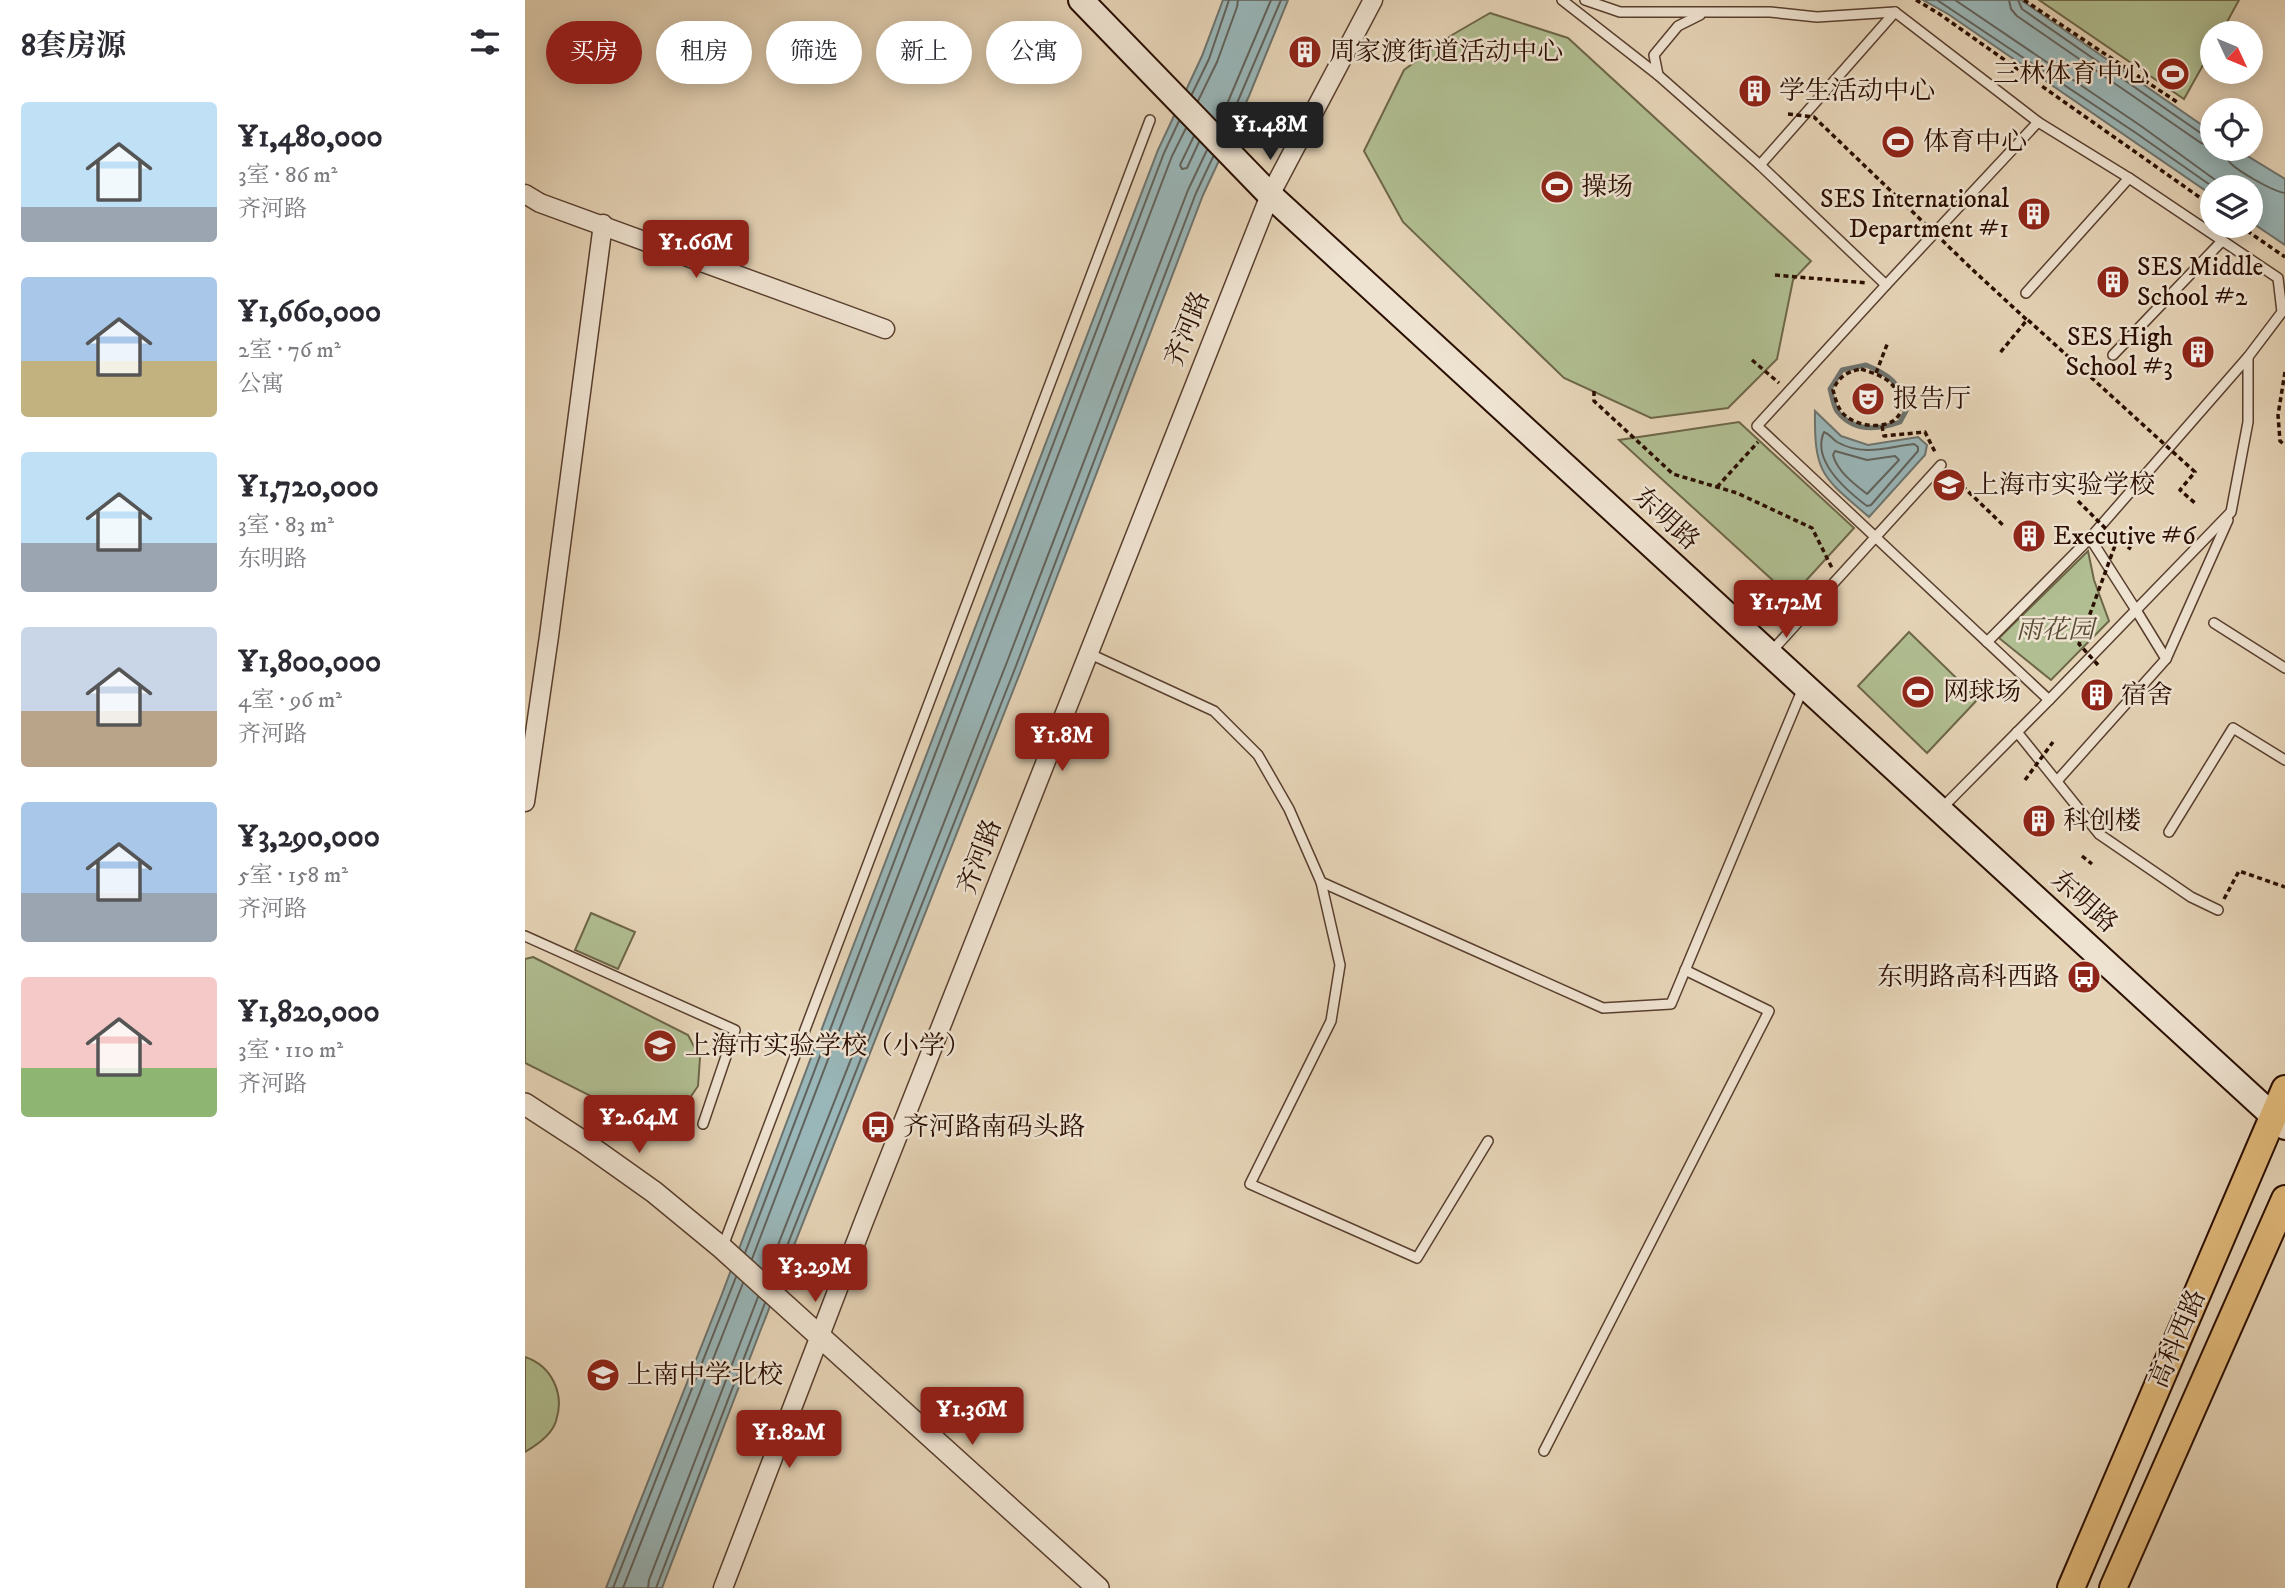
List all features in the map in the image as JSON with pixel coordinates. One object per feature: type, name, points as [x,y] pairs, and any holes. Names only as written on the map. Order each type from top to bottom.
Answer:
[{"type":"main road","name":"东明路","points":[[1081,0],[1270,195],[2279,1121]]},
{"type":"main road","name":"高科西路","points":[[2071,1588],[2279,1121],[2285,1090]]},
{"type":"main road","name":"高科西路","points":[[2113,1588],[2285,1199]]},
{"type":"street","name":"齐河路","points":[[723,1588],[819,1337],[1270,195],[1373,0]]},
{"type":"street","points":[[525,194],[540,203],[885,329]]},
{"type":"street","points":[[525,802],[603,224]]},
{"type":"street","points":[[525,1104],[654,1192],[722,1248],[1098,1588]]},
{"type":"lane","points":[[1562,0],[1658,75],[1760,165],[1887,285]]},
{"type":"lane","points":[[1585,0],[1620,12],[1770,12],[1817,17],[1895,12],[2038,122],[2129,178],[2279,278],[2281,312],[2248,357],[2090,538],[1987,642]]},
{"type":"lane","points":[[1760,165],[1895,12]]},
{"type":"lane","points":[[1658,75],[1654,55],[1678,26],[1704,13]]},
{"type":"lane","points":[[722,1248],[1150,120]]},
{"type":"lane","points":[[2038,122],[1757,426],[2049,701]]},
{"type":"lane","points":[[2026,293],[2129,178]]},
{"type":"lane","points":[[2113,355],[2223,241]]},
{"type":"lane","points":[[2057,781],[2166,659],[2231,512],[2248,422],[2248,357]]},
{"type":"lane","points":[[1768,654],[1941,465]]},
{"type":"lane","points":[[1940,811],[2231,512]]},
{"type":"lane","points":[[2090,538],[2166,659]]},
{"type":"lane","points":[[2214,623],[2285,668]]},
{"type":"lane","points":[[1088,653],[1214,711],[1258,755],[1289,809],[1321,881],[1340,965],[1331,1021],[1250,1184],[1417,1258],[1488,1141]]},
{"type":"lane","points":[[1321,881],[1603,1008],[1671,1004],[1804,687]]},
{"type":"lane","points":[[2169,832],[2234,728],[2285,760]]},
{"type":"lane","points":[[2017,733],[2099,834],[2191,897],[2218,910]]},
{"type":"lane","points":[[525,936],[735,1030],[703,1124]]},
{"type":"lane","points":[[1544,1451],[1769,1011],[1685,970]]},
{"type":"path","points":[[1916,0],[2200,198]]},
{"type":"path","points":[[2024,0],[2177,102]]},
{"type":"path","points":[[1788,114],[1814,117],[1975,272],[2195,472],[2180,490],[2196,504]]},
{"type":"path","points":[[2257,238],[2285,257]]},
{"type":"path","points":[[1775,275],[1887,285]]},
{"type":"path","points":[[1999,354],[2027,320]]},
{"type":"path","points":[[1876,374],[1888,342]]},
{"type":"path","points":[[1752,360],[1789,391]]},
{"type":"path","points":[[1861,369],[1876,374],[1891,382],[1897,389],[1903,408],[1896,419],[1882,426],[1851,420],[1841,412],[1833,390],[1839,377],[1849,371],[1861,369]]},
{"type":"path","points":[[2285,372],[2278,415],[2280,441],[2285,445]]},
{"type":"path","points":[[1594,391],[1594,401],[1673,474],[1737,493],[1812,527],[1837,579]]},
{"type":"path","points":[[1882,426],[1883,432]]},
{"type":"path","points":[[1717,487],[1766,435]]},
{"type":"path","points":[[2078,501],[2117,540],[2131,550]]},
{"type":"path","points":[[2098,665],[2079,644],[2117,540]]},
{"type":"path","points":[[2025,780],[2053,742]]},
{"type":"path","points":[[2082,856],[2092,863]]},
{"type":"path","points":[[2218,910],[2239,871],[2285,887]]},
{"type":"green space","name":"三林体育中心","points":[[2039,0],[2239,0],[2228,21],[2200,21],[2200,70],[2184,99]]},
{"type":"green space","name":"操场","points":[[1490,13],[1568,38],[1811,261],[1793,280],[1777,359],[1728,408],[1651,418],[1564,378],[1403,222],[1364,151],[1404,70],[1452,35]]},
{"type":"green space","points":[[1739,422],[1854,528],[1791,597],[1619,440]]},
{"type":"green space","name":"雨花园","points":[[2088,551],[2094,580],[2109,621],[2051,680],[1999,638]]},
{"type":"green space","name":"网球场","points":[[1909,632],[1978,699],[1927,753],[1858,686]]},
{"type":"green space","points":[[591,913],[635,932],[618,969],[575,950]]},
{"type":"green space","points":[[533,957],[688,1035],[700,1058],[698,1086],[681,1111],[648,1125],[525,1063],[525,959]]},
{"type":"green space","points":[[525,1357],[549,1374],[559,1401],[556,1421],[551,1431],[525,1452]]},
{"type":"water","points":[[1223,0],[1288,0],[1249,96],[1203,195],[1022,668],[761,1329],[662,1588],[606,1588],[722,1294],[1158,150],[1202,56]]},
{"type":"water","points":[[1923,0],[2021,0],[2200,124],[2200,161],[2256,161],[2285,179],[2285,245],[2263,230],[2263,175],[2200,175],[2200,187],[1948,14]]},
{"type":"water","points":[[1815,411],[1841,436],[1868,445],[1918,437],[1927,445],[1925,455],[1869,517],[1841,493],[1824,473],[1817,449]]},
{"type":"waterway","points":[[1866,365],[1888,376],[1897,386],[1907,409],[1900,422],[1875,428],[1858,426],[1843,418],[1837,411],[1830,389],[1842,370],[1866,365]]},
{"type":"place","name":"周家渡街道活动中心","points":[[1305,52]]},
{"type":"place","name":"三林体育中心","points":[[2173,74]]},
{"type":"place","name":"学生活动中心","points":[[1755,91]]},
{"type":"place","name":"体育中心","points":[[1898,142]]},
{"type":"place","name":"操场","points":[[1557,187]]},
{"type":"place","name":"SES International Department #1","points":[[2034,214]]},
{"type":"place","name":"SES Middle School #2","points":[[2113,282]]},
{"type":"place","name":"SES High School #3","points":[[2198,352]]},
{"type":"place","name":"报告厅","points":[[1868,399]]},
{"type":"place","name":"上海市实验学校","points":[[1949,485]]},
{"type":"place","name":"Executive #6","points":[[2029,536]]},
{"type":"place","name":"网球场","points":[[1918,692]]},
{"type":"place","name":"宿舍","points":[[2097,695]]},
{"type":"place","name":"科创楼","points":[[2039,821]]},
{"type":"place","name":"东明路高科西路","points":[[2084,977]]},
{"type":"place","name":"上海市实验学校（小学）","points":[[660,1046]]},
{"type":"place","name":"齐河路南码头路","points":[[878,1127]]},
{"type":"place","name":"上南中学北校","points":[[603,1375]]}]
